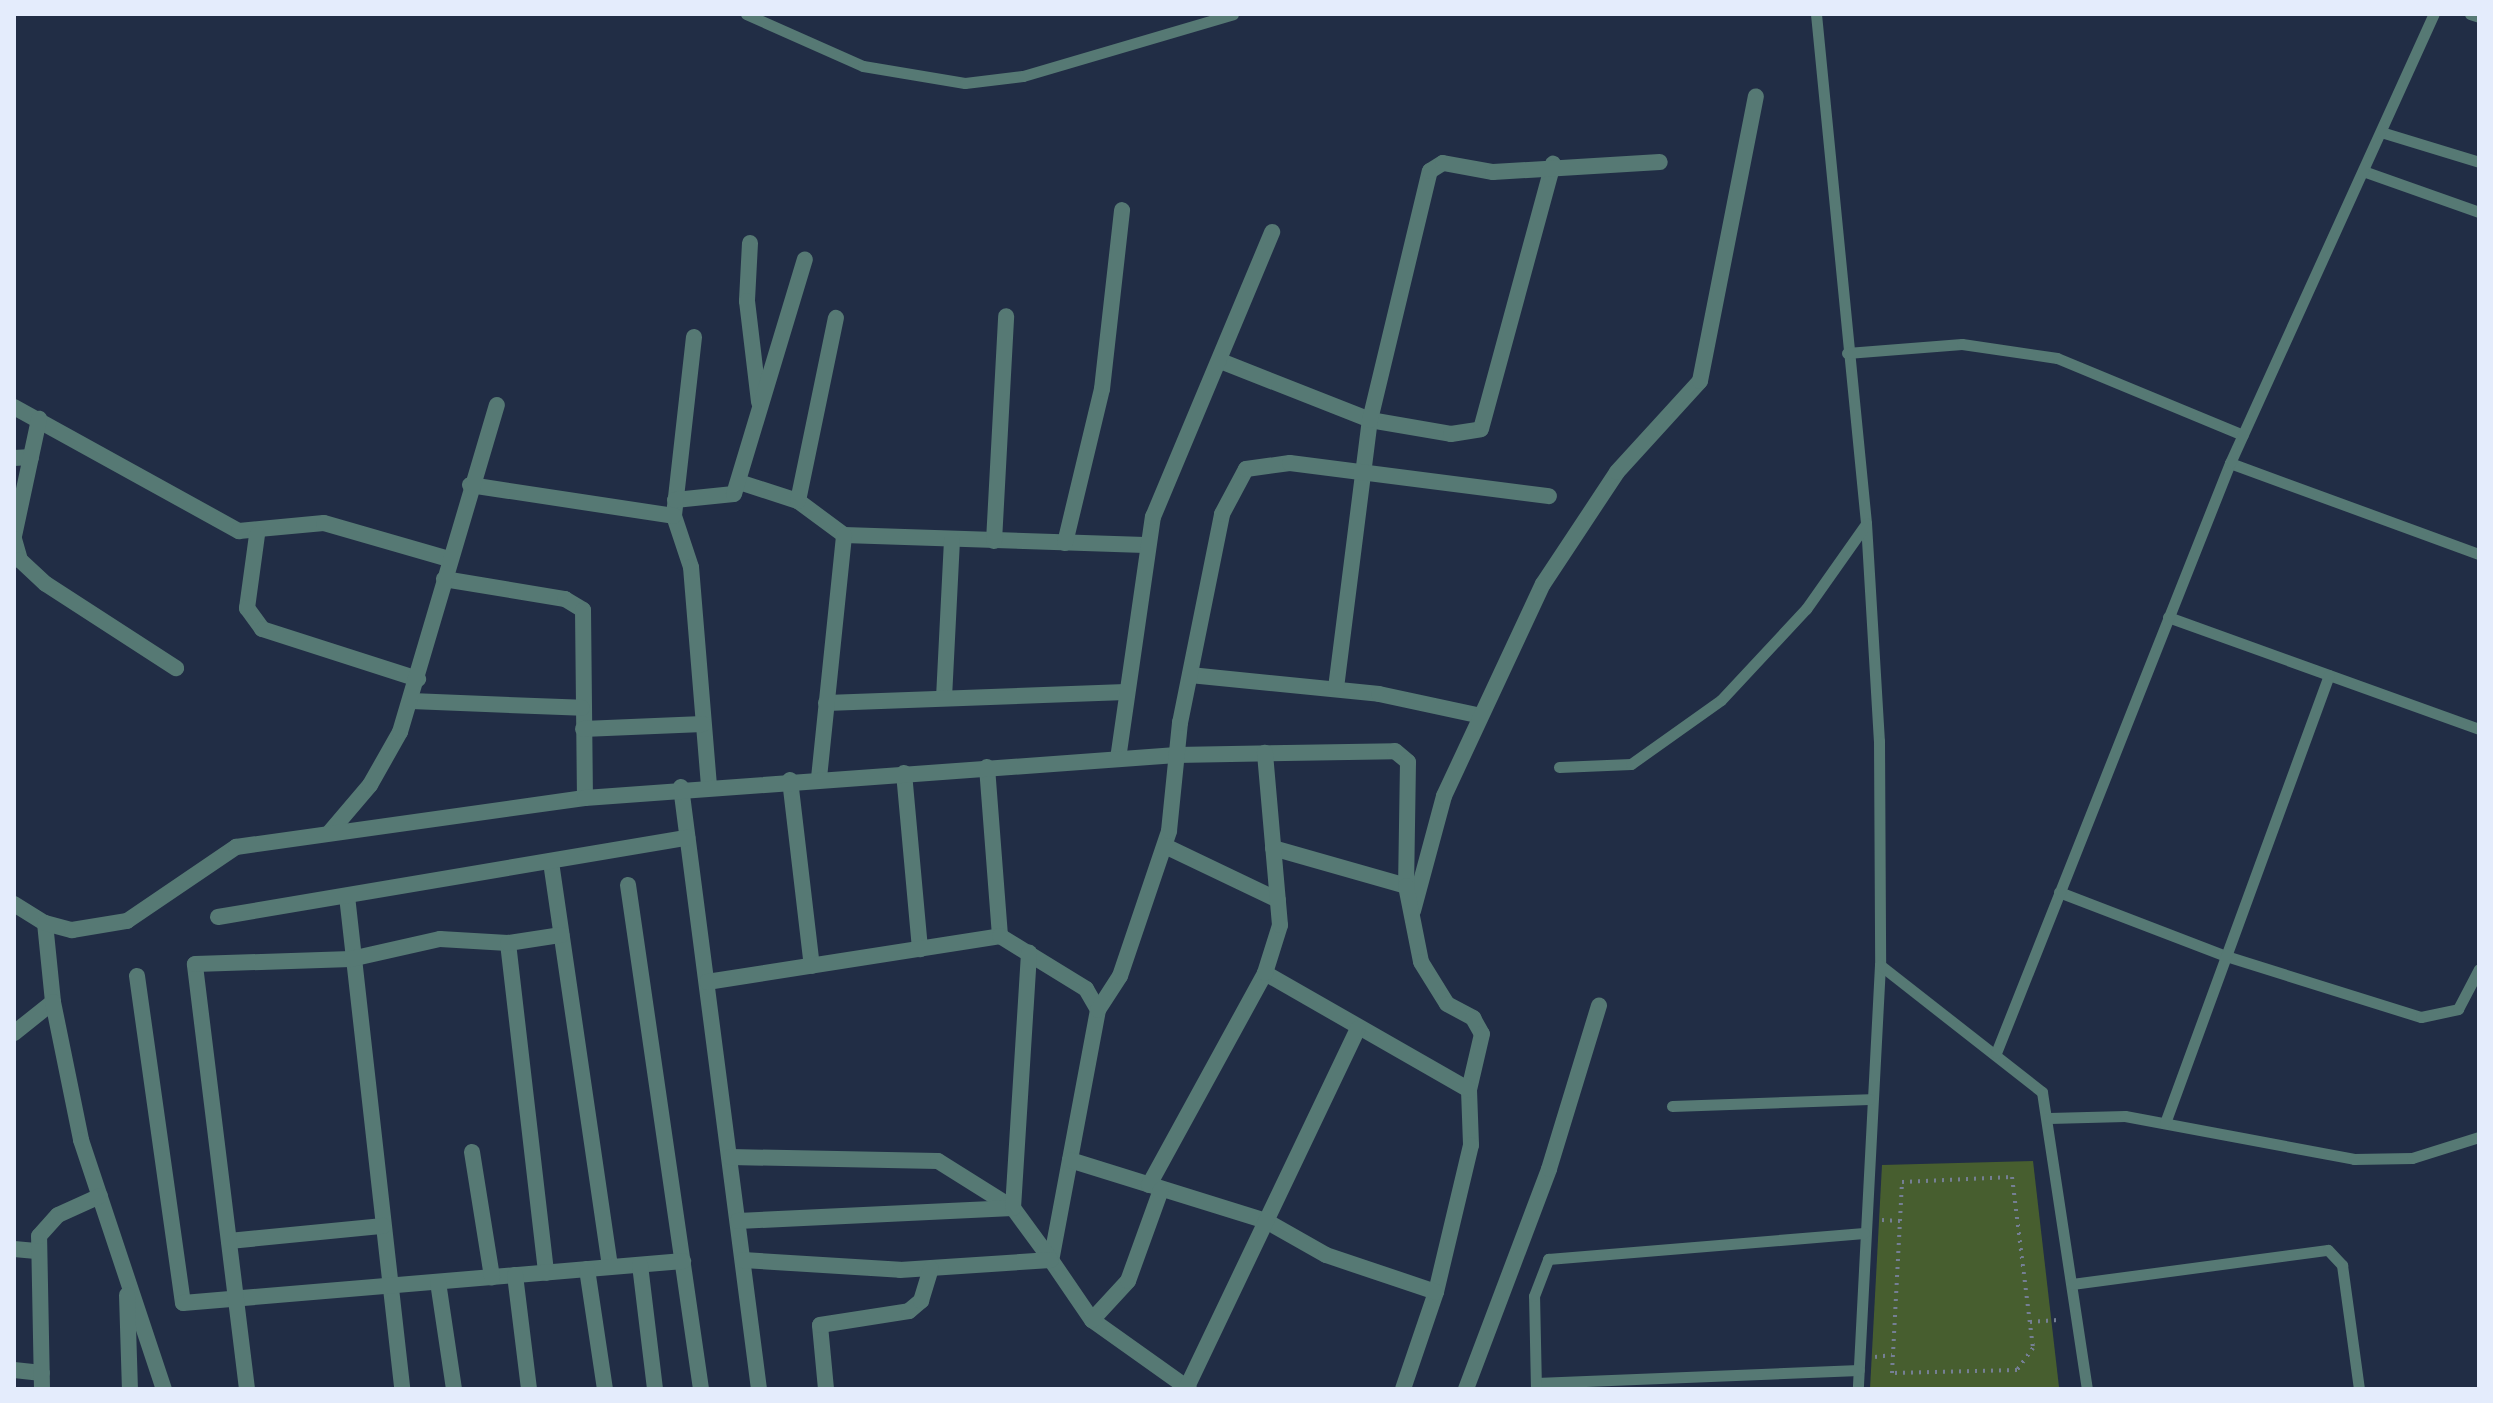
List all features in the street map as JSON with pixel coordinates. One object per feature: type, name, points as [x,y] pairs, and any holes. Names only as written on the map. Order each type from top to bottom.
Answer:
[{"type":"street","points":[[1410,921],[1444,796],[1477,715],[1586,514],[1700,381],[1756,96]]},
{"type":"street","points":[[1336,688],[1370,420],[1430,171],[1443,163],[1493,172],[1553,164],[1660,162]]},
{"type":"street","points":[[1223,362],[1370,420],[1451,434],[1472,434],[1489,419],[1553,164]]},
{"type":"street","points":[[1065,543],[1102,389],[1122,210]]},
{"type":"street","points":[[1118,759],[1145,545],[1223,362],[1272,232]]},
{"type":"street","points":[[750,243],[747,301],[761,412]]},
{"type":"street","points":[[470,485],[674,508],[727,500],[739,482],[805,259]]},
{"type":"street","points":[[994,541],[1006,316]]},
{"type":"street","points":[[798,501],[836,318]]},
{"type":"street","points":[[694,337],[674,508],[691,567],[709,785]]},
{"type":"street","points":[[330,832],[388,758],[411,701],[470,485],[497,405]]},
{"type":"street","points":[[14,407],[216,522],[257,535],[324,523],[449,559]]},
{"type":"street","points":[[39,419],[22,458],[14,538],[20,560],[46,584],[176,668]]},
{"type":"street","points":[[1051,1260],[1098,1010],[1120,976],[1165,846],[1176,755],[1222,514],[1246,469],[1263,462],[1364,471],[1549,496]]},
{"type":"street","points":[[739,482],[798,501],[844,535],[1145,545]]},
{"type":"street","points":[[257,535],[247,608],[262,629],[418,679]]},
{"type":"street","points":[[819,778],[844,535]]},
{"type":"street","points":[[944,698],[952,540]]},
{"type":"street","points":[[444,579],[565,599],[583,610],[585,798]]},
{"type":"street","points":[[1190,675],[1336,688],[1477,715]]},
{"type":"street","points":[[826,703],[1126,692]]},
{"type":"street","points":[[411,701],[582,708]]},
{"type":"street","points":[[583,729],[703,724]]},
{"type":"street","points":[[1092,1320],[1128,1281],[1155,1187],[1265,973],[1280,925],[1265,753]]},
{"type":"street","points":[[14,904],[45,923],[72,930],[127,921],[236,847],[681,787],[1176,755],[1404,755],[1406,886],[1410,921],[1432,986],[1481,1025],[1469,1090],[1471,1145],[1436,1292],[1403,1389]]},
{"type":"street","points":[[987,767],[1000,936]]},
{"type":"street","points":[[904,773],[920,949]]},
{"type":"street","points":[[790,780],[812,966]]},
{"type":"street","points":[[681,787],[759,1389]]},
{"type":"street","points":[[218,917],[687,838]]},
{"type":"street","points":[[1165,846],[1278,900]]},
{"type":"street","points":[[1273,848],[1406,886]]},
{"type":"street","points":[[551,862],[610,1267]]},
{"type":"street","points":[[628,885],[701,1389]]},
{"type":"street","points":[[347,896],[351,959],[402,1389]]},
{"type":"street","points":[[45,923],[53,1002],[100,1196],[164,1389]]},
{"type":"street","points":[[247,1389],[195,964],[351,959],[440,939],[508,943],[561,935]]},
{"type":"street","points":[[707,982],[1000,936],[1086,989],[1098,1010]]},
{"type":"street","points":[[508,943],[546,1273]]},
{"type":"street","points":[[1013,1208],[1029,953]]},
{"type":"street","points":[[1265,973],[1469,1090]]},
{"type":"street","points":[[137,976],[183,1303],[683,1261]]},
{"type":"street","points":[[14,1033],[53,1002]]},
{"type":"street","points":[[1466,1389],[1549,1169],[1599,1005]]},
{"type":"street","points":[[730,1157],[917,1156],[964,1174],[1013,1208],[1092,1320],[1188,1388],[1358,1029]]},
{"type":"street","points":[[472,1152],[492,1277]]},
{"type":"street","points":[[1070,1160],[1266,1221],[1326,1255],[1436,1292]]},
{"type":"street","points":[[14,1370],[42,1381],[39,1251],[45,1224],[100,1196]]},
{"type":"street","points":[[738,1221],[1013,1208]]},
{"type":"street","points":[[229,1241],[383,1226]]},
{"type":"street","points":[[14,1249],[39,1251]]},
{"type":"street","points":[[743,1260],[931,1269],[1051,1260]]},
{"type":"street","points":[[640,1265],[655,1389]]},
{"type":"street","points":[[587,1269],[605,1389]]},
{"type":"street","points":[[826,1389],[820,1325],[909,1311],[921,1301],[931,1269]]},
{"type":"street","points":[[515,1275],[529,1389]]},
{"type":"street","points":[[127,1277],[130,1389]]},
{"type":"street","points":[[438,1282],[454,1389]]},
{"type":"lane","points":[[746,14],[863,66],[965,83],[1023,76],[1233,14]]},
{"type":"lane","points":[[1816,14],[1866,523],[1879,741],[1880,965],[1869,1099],[1858,1389]]},
{"type":"lane","points":[[1996,1053],[2230,463],[2434,14]]},
{"type":"lane","points":[[2470,14],[2479,17]]},
{"type":"lane","points":[[2381,132],[2479,162]]},
{"type":"lane","points":[[2363,171],[2479,212]]},
{"type":"lane","points":[[1847,353],[1962,344],[2057,358],[2243,435]]},
{"type":"lane","points":[[2230,463],[2479,554]]},
{"type":"lane","points":[[1559,767],[1631,764],[1721,700],[1806,609],[1866,523]]},
{"type":"lane","points":[[2168,617],[2479,729]]},
{"type":"lane","points":[[2165,1123],[2329,675]]},
{"type":"lane","points":[[2059,892],[2226,956],[2421,1017],[2458,1009],[2479,969]]},
{"type":"lane","points":[[1880,965],[2030,1078],[2049,1118],[2087,1389]]},
{"type":"lane","points":[[1672,1106],[1869,1099]]},
{"type":"lane","points":[[2049,1118],[2091,1113],[2165,1123],[2354,1159],[2412,1158],[2479,1137]]},
{"type":"lane","points":[[1859,1370],[1536,1386],[1534,1296],[1548,1259],[1864,1233]]},
{"type":"lane","points":[[2072,1284],[2328,1250],[2342,1265],[2359,1389]]},
{"type":"path","points":[[2012,1177],[2030,1322],[2033,1348],[2017,1370],[1892,1373],[1902,1182],[2012,1177]]},
{"type":"path","points":[[2030,1322],[2077,1319]]},
{"type":"green space","points":[[2033,1161],[2059,1387],[1870,1389],[1882,1165]]}]
